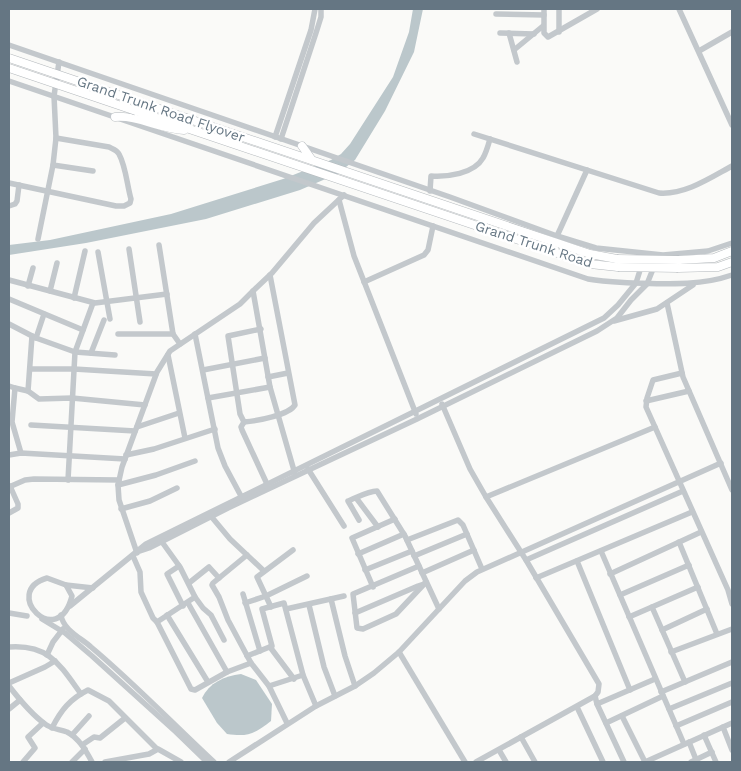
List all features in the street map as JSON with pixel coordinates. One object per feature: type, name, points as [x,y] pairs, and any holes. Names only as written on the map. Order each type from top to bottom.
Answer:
[{"type":"highway","name":"Grand Trunk Road Flyover","points":[[9,58],[351,174]]},
{"type":"highway","name":"Grand Trunk Road Flyover","points":[[9,68],[193,130]]},
{"type":"highway","points":[[115,117],[129,118],[170,129],[193,130]]},
{"type":"highway","name":"Grand Trunk Road","points":[[193,130],[590,264],[618,267],[678,268],[718,267],[732,262]]},
{"type":"highway","points":[[302,146],[312,160]]},
{"type":"highway","name":"Grand Trunk Road","points":[[351,174],[590,254],[617,259],[678,260],[714,258],[732,251]]},
{"type":"street","points":[[278,138],[311,30],[315,9]]},
{"type":"street","points":[[278,138],[316,33],[321,17],[320,9]]},
{"type":"street","points":[[559,9],[559,32]]},
{"type":"street","points":[[496,14],[544,12],[543,26],[546,36],[552,36],[588,11],[597,9]]},
{"type":"street","points":[[679,9],[732,125]]},
{"type":"street","points":[[514,50],[543,26]]},
{"type":"street","points":[[699,51],[732,32]]},
{"type":"street","points":[[500,33],[534,34]]},
{"type":"street","points":[[510,33],[517,62]]},
{"type":"street","points":[[9,45],[596,248],[658,255],[708,251],[732,243]]},
{"type":"street","points":[[38,239],[53,164],[56,138],[54,96],[59,62]]},
{"type":"street","points":[[9,81],[588,279],[647,284],[695,283],[712,281],[732,275]]},
{"type":"street","points":[[474,134],[659,193],[668,194],[686,190],[732,166]]},
{"type":"street","points":[[9,183],[116,206],[126,206],[131,201],[119,154],[116,150],[109,147],[56,138]]},
{"type":"street","points":[[430,190],[431,176],[442,177],[477,166],[490,139]]},
{"type":"street","points":[[53,164],[93,171]]},
{"type":"street","points":[[557,236],[588,170]]},
{"type":"street","points":[[9,206],[17,201],[19,185]]},
{"type":"street","points":[[251,663],[227,672],[194,690],[191,689],[157,622],[154,620],[142,592],[136,554],[118,500],[119,482],[156,374],[168,354],[240,304],[270,276],[314,223],[344,195]]},
{"type":"street","points":[[339,200],[354,256],[417,419]]},
{"type":"street","points":[[364,282],[424,255],[428,250],[433,226]]},
{"type":"street","points":[[159,245],[173,334],[180,344]]},
{"type":"street","points":[[129,249],[140,322]]},
{"type":"street","points":[[74,298],[86,251]]},
{"type":"street","points":[[91,353],[107,320],[107,302],[98,252]]},
{"type":"street","points":[[42,620],[60,615],[146,544],[295,473],[414,411],[605,317],[618,305],[636,283],[644,254]]},
{"type":"street","points":[[136,554],[162,542],[241,496],[308,469],[417,419],[597,331],[613,320],[647,284],[658,255]]},
{"type":"street","points":[[50,291],[57,263]]},
{"type":"street","points":[[28,286],[32,268]]},
{"type":"street","points":[[267,484],[241,427],[244,422],[282,415],[290,411],[295,404],[270,276]]},
{"type":"street","points":[[9,280],[93,303],[167,294]]},
{"type":"street","points":[[605,317],[613,320],[650,312],[668,303],[695,283]]},
{"type":"street","points":[[253,291],[276,415],[295,473]]},
{"type":"street","points":[[9,299],[83,330]]},
{"type":"street","points":[[68,480],[75,352],[93,303]]},
{"type":"street","points":[[668,303],[682,373],[732,490]]},
{"type":"street","points":[[28,392],[34,337],[44,314]]},
{"type":"street","points":[[9,324],[34,337],[75,352],[115,355]]},
{"type":"street","points":[[244,422],[240,414],[228,336],[261,329]]},
{"type":"street","points":[[118,334],[173,334]]},
{"type":"street","points":[[195,334],[221,455],[241,496]]},
{"type":"street","points":[[537,351],[540,359]]},
{"type":"street","points":[[168,354],[185,438]]},
{"type":"street","points":[[203,370],[265,358]]},
{"type":"street","points":[[30,369],[74,369],[156,374]]},
{"type":"street","points":[[268,376],[288,373]]},
{"type":"street","points":[[682,373],[654,380],[646,401],[646,407],[728,590],[732,604]]},
{"type":"street","points":[[21,453],[12,422],[12,387],[28,392],[39,399],[72,398],[145,404]]},
{"type":"street","points":[[208,398],[270,387]]},
{"type":"street","points":[[646,401],[689,392]]},
{"type":"street","points":[[439,399],[470,469],[599,684],[598,692],[595,696],[476,762]]},
{"type":"street","points":[[31,425],[136,429],[179,413]]},
{"type":"street","points":[[486,497],[654,427]]},
{"type":"street","points":[[9,455],[21,453],[126,457],[215,429]]},
{"type":"street","points":[[9,513],[18,508],[10,486],[25,480],[119,482],[156,475],[195,461]]},
{"type":"street","points":[[229,762],[287,723],[355,686],[374,673],[398,652],[465,581],[482,569],[721,463]]},
{"type":"street","points":[[308,469],[344,526]]},
{"type":"street","points":[[121,509],[145,502],[177,488]]},
{"type":"street","points":[[359,520],[348,501],[368,492],[377,491],[406,537],[425,583],[439,609]]},
{"type":"street","points":[[526,560],[683,492]]},
{"type":"street","points":[[357,498],[378,526]]},
{"type":"street","points":[[536,578],[692,512]]},
{"type":"street","points":[[210,514],[230,539],[264,571]]},
{"type":"street","points":[[373,587],[352,538],[395,519]]},
{"type":"street","points":[[358,554],[456,519],[460,521],[467,534],[482,569]]},
{"type":"street","points":[[610,574],[701,532]]},
{"type":"street","points":[[365,570],[467,534]]},
{"type":"street","points":[[162,542],[179,566],[195,597],[211,615],[224,640]]},
{"type":"street","points":[[679,542],[717,634]]},
{"type":"street","points":[[271,607],[257,579],[264,571],[293,550]]},
{"type":"street","points":[[422,573],[474,550]]},
{"type":"street","points":[[601,551],[655,679],[694,762],[712,752]]},
{"type":"street","points":[[247,555],[212,585],[247,656],[269,686],[287,723]]},
{"type":"street","points":[[577,561],[630,690]]},
{"type":"street","points":[[620,596],[689,565]]},
{"type":"street","points":[[179,566],[167,574],[227,672]]},
{"type":"street","points":[[188,583],[209,566],[219,578]]},
{"type":"street","points":[[419,566],[353,594],[357,628],[363,628],[398,612],[425,583]]},
{"type":"street","points":[[246,603],[266,596],[307,576]]},
{"type":"street","points":[[26,584],[46,578],[66,585],[94,588]]},
{"type":"street","points":[[355,613],[425,583]]},
{"type":"street","points":[[66,585],[72,596],[70,606]]},
{"type":"street","points":[[629,617],[698,587]]},
{"type":"street","points":[[243,594],[260,651]]},
{"type":"street","points":[[286,609],[344,596]]},
{"type":"street","points":[[157,622],[195,597]]},
{"type":"street","points":[[331,599],[345,656],[355,686]]},
{"type":"street","points":[[270,647],[272,644],[262,609],[283,602],[302,675],[316,706]]},
{"type":"street","points":[[309,605],[324,667],[335,696]]},
{"type":"street","points":[[652,607],[685,682]]},
{"type":"street","points":[[22,610],[30,616]]},
{"type":"street","points":[[662,630],[707,610]]},
{"type":"street","points":[[9,613],[30,616],[64,629],[92,648],[214,762]]},
{"type":"street","points":[[60,615],[64,629],[207,762]]},
{"type":"street","points":[[167,615],[208,682]]},
{"type":"street","points":[[47,654],[53,642],[64,629]]},
{"type":"street","points":[[671,652],[732,629]]},
{"type":"street","points":[[9,647],[24,646],[47,654],[55,660],[81,694]]},
{"type":"street","points":[[247,656],[270,647]]},
{"type":"street","points":[[270,647],[294,679]]},
{"type":"street","points":[[398,652],[465,762]]},
{"type":"street","points":[[55,660],[9,685],[20,700],[44,723],[72,735],[83,747],[92,762]]},
{"type":"street","points":[[606,723],[685,682],[732,662]]},
{"type":"street","points":[[269,686],[302,675]]},
{"type":"street","points":[[597,704],[655,679]]},
{"type":"street","points":[[669,709],[732,683]]},
{"type":"street","points":[[52,728],[65,706],[86,690],[90,690],[100,698],[108,701],[156,749],[161,749],[181,762]]},
{"type":"street","points":[[595,696],[624,762]]},
{"type":"street","points":[[9,709],[20,700]]},
{"type":"street","points":[[676,726],[732,702]]},
{"type":"street","points":[[577,707],[602,762]]},
{"type":"street","points":[[72,735],[89,716]]},
{"type":"street","points":[[622,716],[644,761]]},
{"type":"street","points":[[72,762],[93,737],[100,738],[125,718]]},
{"type":"street","points":[[23,762],[35,748],[28,737],[44,723]]},
{"type":"street","points":[[637,762],[644,761],[732,723]]},
{"type":"street","points":[[723,727],[732,750]]},
{"type":"street","points":[[704,735],[716,762]]},
{"type":"street","points":[[521,737],[535,762]]},
{"type":"street","points":[[105,762],[149,754],[156,749]]},
{"type":"street","points":[[499,750],[506,762]]},
{"type":"shaded area","points":[[413,9],[423,9],[414,52],[385,111],[355,160],[337,174],[300,190],[206,219],[86,243],[9,255],[9,245],[50,240],[171,214],[283,179],[331,160],[341,154],[350,144],[393,77],[409,32]]},
{"type":"shaded area","points":[[241,674],[256,680],[272,704],[271,721],[250,734],[227,734],[217,723],[202,698],[213,684],[229,676]]}]
